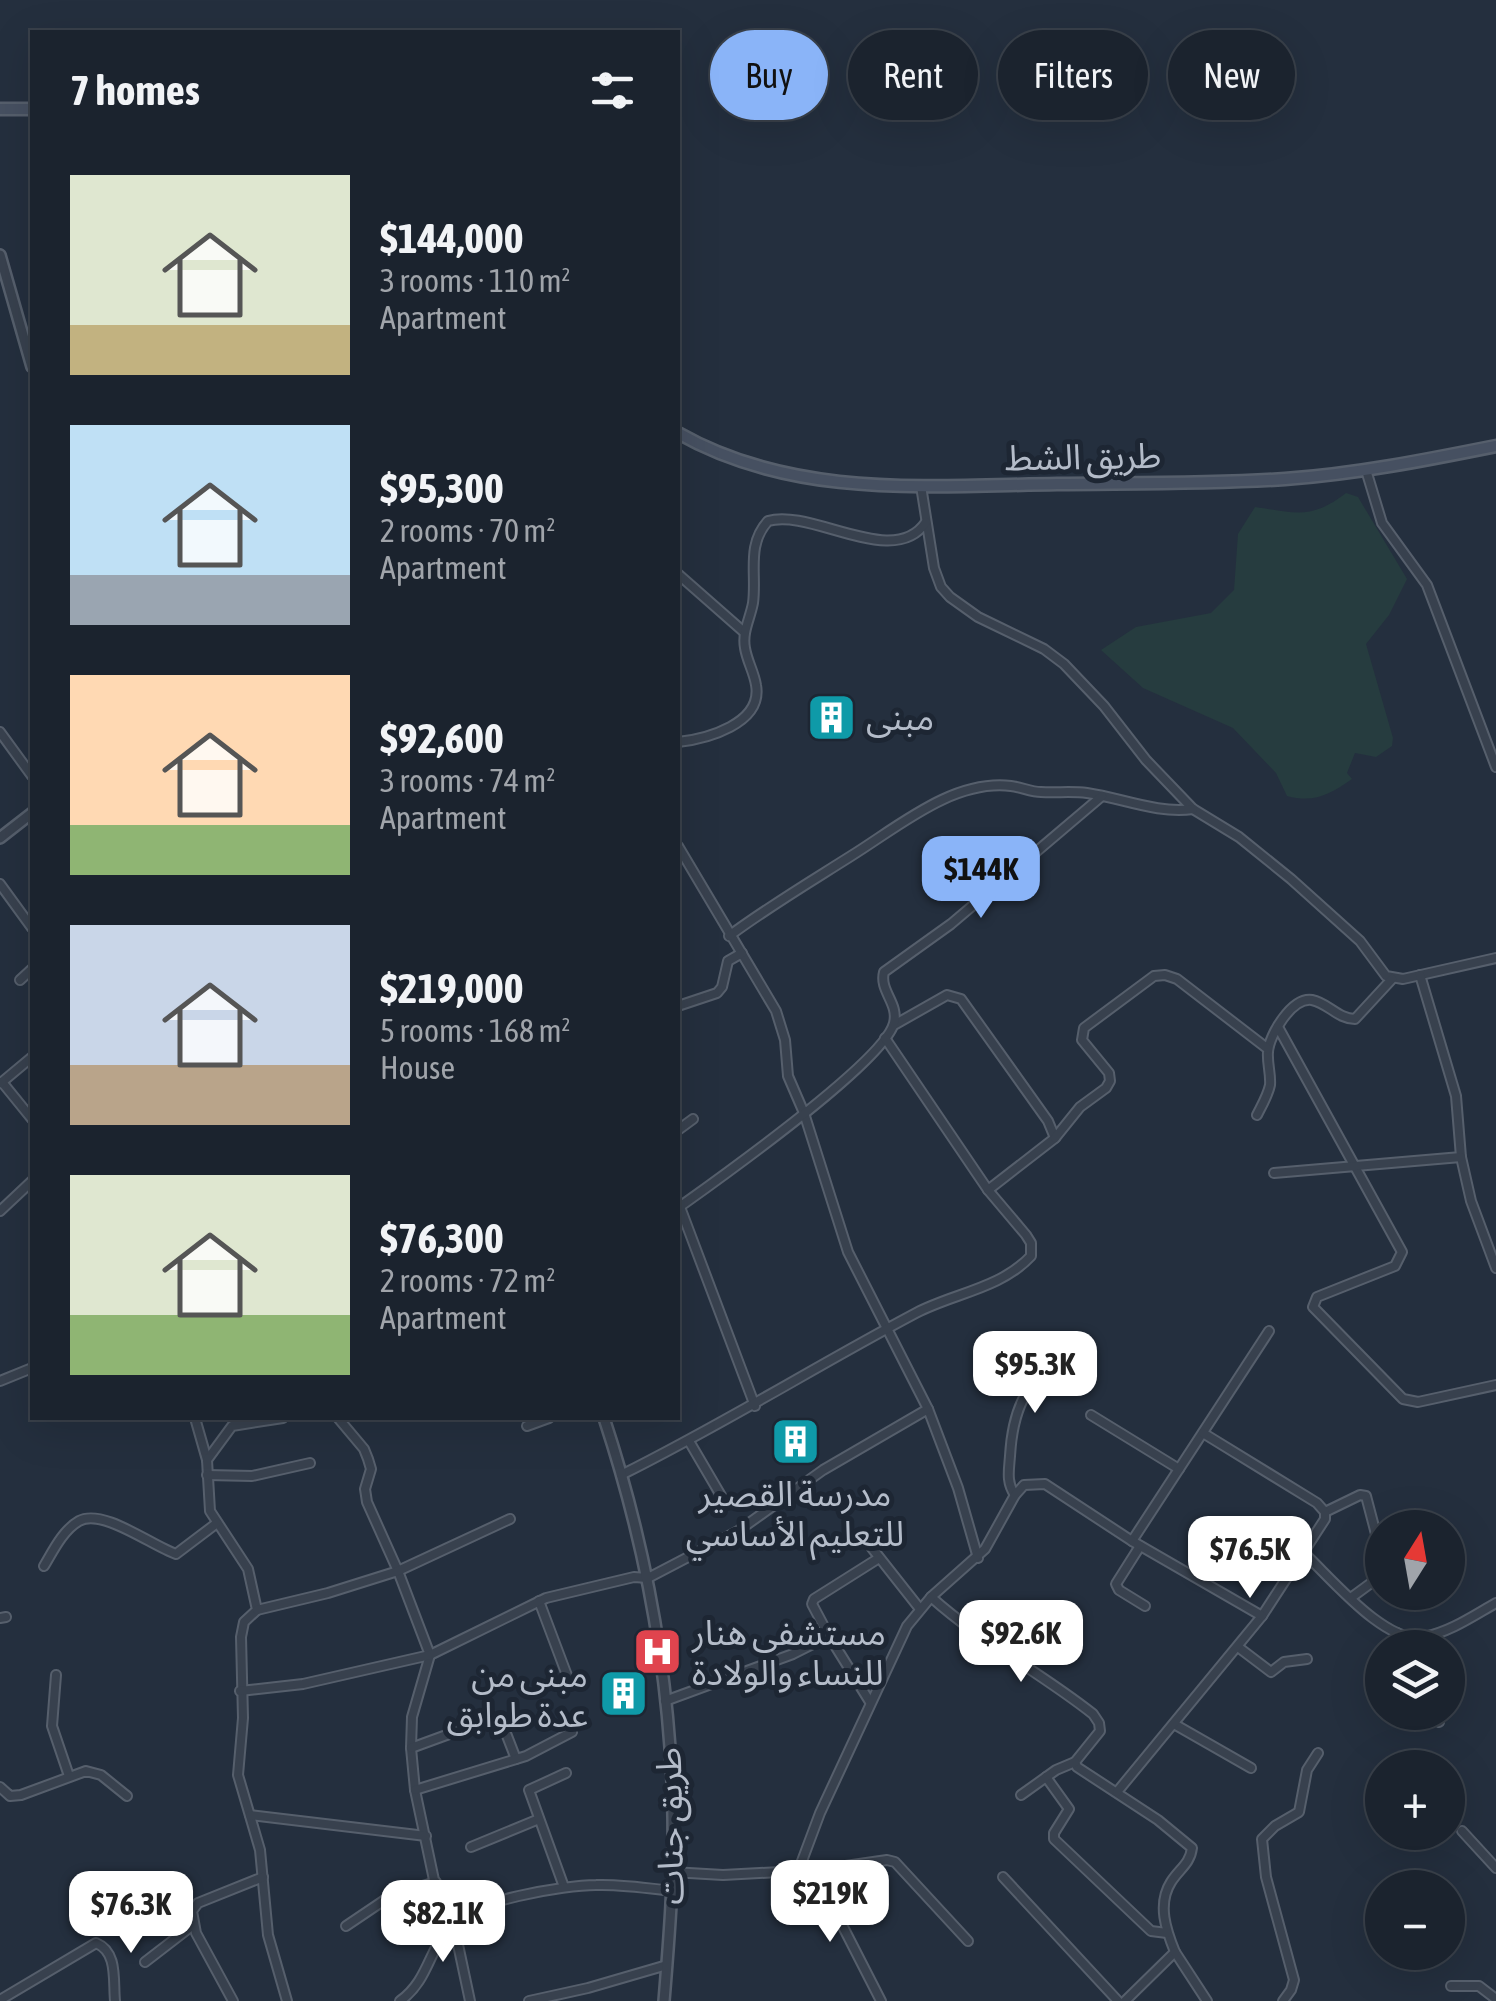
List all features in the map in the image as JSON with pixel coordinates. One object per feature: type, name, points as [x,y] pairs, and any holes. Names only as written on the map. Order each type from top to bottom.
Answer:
[{"type":"main road","points":[[0,109],[30,109]]},
{"type":"main road","name":"طريق الشط","points":[[680,434],[736,460],[806,478],[920,486],[1254,480],[1366,470],[1496,446]]},
{"type":"street","points":[[0,254],[30,360]]},
{"type":"street","points":[[1366,470],[1382,522],[1432,596],[1496,766]]},
{"type":"street","points":[[920,486],[938,580],[950,598],[1064,664],[1104,706],[1146,760],[1194,809],[1238,836],[1291,879],[1350,931],[1380,970],[1392,979]]},
{"type":"street","points":[[680,742],[700,740],[726,729],[753,707],[756,686],[744,632],[753,599],[754,546],[768,522],[790,518],[878,540],[910,536],[926,522]]},
{"type":"street","points":[[680,576],[744,632]]},
{"type":"street","points":[[0,732],[30,773]]},
{"type":"street","points":[[728,936],[941,800],[989,786],[1102,796],[1167,809],[1194,809]]},
{"type":"street","points":[[894,1025],[894,1009],[882,983],[884,972],[951,924],[1102,796]]},
{"type":"street","points":[[0,838],[30,814]]},
{"type":"street","points":[[680,850],[776,1011],[785,1040],[788,1076],[804,1113],[848,1252],[928,1408],[958,1488],[978,1558]]},
{"type":"street","points":[[0,884],[30,925]]},
{"type":"street","points":[[680,1005],[717,993],[728,961],[742,954]]},
{"type":"street","points":[[1258,1114],[1270,1088],[1268,1049],[1278,1027],[1304,1000],[1314,1000],[1343,1017],[1356,1019],[1392,979],[1496,958]]},
{"type":"street","points":[[20,980],[30,972]]},
{"type":"street","points":[[1420,975],[1456,1096],[1461,1158],[1471,1201],[1496,1268]]},
{"type":"street","points":[[988,1190],[1055,1138],[1080,1107],[1106,1088],[1109,1073],[1080,1036],[1084,1028],[1154,976],[1177,979],[1268,1049]]},
{"type":"street","points":[[680,1207],[850,1075],[894,1025],[947,996],[961,999],[1039,1108],[1055,1138]]},
{"type":"street","points":[[1278,1027],[1402,1249],[1402,1259],[1395,1266],[1317,1297],[1313,1307],[1403,1399],[1418,1402],[1496,1385]]},
{"type":"street","points":[[621,1475],[755,1406],[887,1329],[1018,1269],[1031,1256],[1026,1236],[988,1190],[885,1038]]},
{"type":"street","points":[[30,1059],[1,1083],[30,1116]]},
{"type":"street","points":[[680,1129],[693,1120]]},
{"type":"street","points":[[1274,1173],[1461,1158]]},
{"type":"street","points":[[0,1211],[30,1183]]},
{"type":"street","points":[[680,1211],[755,1406]]},
{"type":"street","points":[[1145,1606],[1116,1588],[1136,1543],[1269,1331]]},
{"type":"street","points":[[1015,1495],[1008,1479],[1014,1417],[1030,1386],[1060,1348]]},
{"type":"street","points":[[0,1381],[30,1369]]},
{"type":"street","points":[[240,1690],[303,1684],[430,1655],[539,1602],[604,1583],[648,1578],[738,1531],[823,1470],[928,1408]]},
{"type":"street","points":[[1091,1415],[1179,1470]]},
{"type":"street","points":[[196,1420],[208,1460],[210,1511],[252,1579],[256,1610]]},
{"type":"street","points":[[208,1460],[232,1426],[270,1420]]},
{"type":"street","points":[[339,1420],[368,1459],[371,1469],[366,1496],[430,1655],[412,1717],[411,1748],[415,1790],[445,1932]]},
{"type":"street","points":[[527,1426],[544,1420]]},
{"type":"street","name":"طريق جنات","points":[[605,1420],[648,1578],[672,1770],[672,1891],[664,2001]]},
{"type":"street","points":[[1117,1792],[1262,1616],[1324,1524],[1325,1512],[1317,1503],[1203,1433]]},
{"type":"street","points":[[689,1442],[722,1499]]},
{"type":"street","points":[[207,1475],[252,1476],[310,1463]]},
{"type":"street","points":[[799,1869],[891,1654],[920,1609],[978,1558],[1015,1495],[1028,1484],[1046,1484],[1136,1543],[1262,1616]]},
{"type":"street","points":[[1325,1512],[1360,1495],[1366,1496],[1370,1510]]},
{"type":"street","points":[[44,1566],[67,1532],[77,1522],[89,1518],[124,1527],[176,1554],[217,1523]]},
{"type":"street","points":[[287,2001],[268,1935],[263,1877],[238,1774],[244,1622],[256,1610],[328,1594],[398,1570],[510,1520]]},
{"type":"street","points":[[868,1543],[920,1609]]},
{"type":"street","points":[[1304,1554],[1392,1630]]},
{"type":"street","points":[[870,1702],[812,1604],[879,1558]]},
{"type":"street","points":[[1352,1597],[1365,1587]]},
{"type":"street","points":[[930,1598],[980,1638],[1025,1664],[1093,1714],[1099,1723],[1100,1731],[1075,1762],[1046,1776],[1021,1795]]},
{"type":"street","points":[[539,1602],[568,1678]]},
{"type":"street","points":[[1446,1630],[1496,1604]]},
{"type":"street","points":[[664,1701],[793,1654],[828,1636]]},
{"type":"street","points":[[1238,1647],[1272,1672],[1287,1661],[1307,1659]]},
{"type":"street","points":[[56,1675],[52,1726],[69,1776]]},
{"type":"street","points":[[411,1748],[493,1718],[502,1722],[516,1759]]},
{"type":"street","points":[[1174,1724],[1250,1768]]},
{"type":"street","points":[[415,1790],[516,1759],[572,1732]]},
{"type":"street","points":[[1282,2001],[1294,1980],[1266,1877],[1262,1839],[1299,1812],[1307,1770],[1318,1753]]},
{"type":"street","points":[[1075,1762],[1192,1848],[1189,1862],[1166,1892],[1164,1920],[1176,1952],[1207,2001]]},
{"type":"street","points":[[0,1787],[10,1796],[20,1796],[86,1771],[101,1775],[127,1796]]},
{"type":"street","points":[[564,1887],[530,1788],[566,1772]]},
{"type":"street","points":[[1046,1776],[1069,1809],[1054,1838],[1151,1930],[1168,1933]]},
{"type":"street","points":[[250,1816],[426,1836]]},
{"type":"street","points":[[470,1847],[539,1819]]},
{"type":"street","points":[[1465,1834],[1496,1868]]},
{"type":"street","points":[[672,1872],[722,1875],[818,1870],[871,1860],[895,1862],[968,1942]]},
{"type":"street","points":[[818,1870],[881,2001]]},
{"type":"street","points":[[232,2001],[193,1924],[192,1911],[198,1903],[263,1877]]},
{"type":"street","points":[[1004,1877],[1122,2001],[1176,1952]]},
{"type":"street","points":[[346,1926],[392,1895],[436,1882]]},
{"type":"street","points":[[400,2001],[424,1976],[453,1921],[482,1905],[564,1887],[615,1884],[672,1891]]},
{"type":"street","points":[[453,1921],[470,2001]]},
{"type":"street","points":[[144,1962],[193,1924]]},
{"type":"street","points":[[0,2000],[96,1944],[106,1948],[112,1957],[115,2001]]},
{"type":"street","points":[[529,2001],[667,1965]]},
{"type":"street","points":[[1451,1986],[1479,1986],[1496,1999]]},
{"type":"green space","points":[[1346,493],[1358,497],[1407,579],[1389,615],[1366,644],[1392,746],[1376,757],[1355,753],[1347,773],[1352,779],[1321,796],[1297,798],[1287,796],[1276,773],[1233,728],[1143,688],[1101,650],[1136,627],[1211,613],[1234,590],[1238,534],[1255,507],[1313,511]]},
{"type":"place","name":"مبنى","points":[[831,717]]},
{"type":"place","name":"مدرسة القصير للتعليم الأساسي","points":[[795,1441]]},
{"type":"place","name":"مستشفى هنار للنساء والولادة","points":[[657,1652]]},
{"type":"place","name":"مبنى من عدة طوابق","points":[[623,1694]]}]
